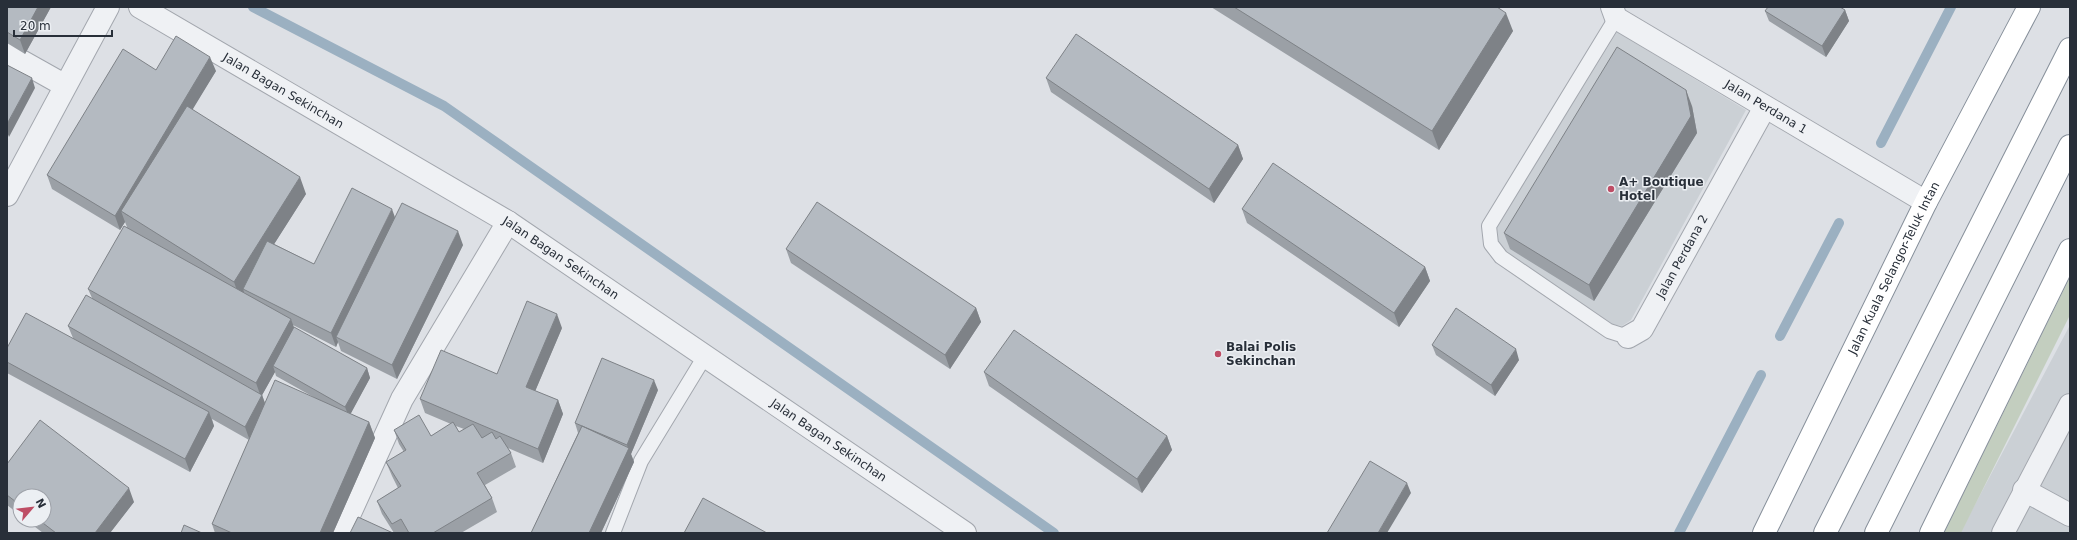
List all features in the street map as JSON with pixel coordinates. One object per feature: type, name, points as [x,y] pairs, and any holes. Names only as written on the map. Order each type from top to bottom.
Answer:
[{"type":"highway","name":"Jalan Kuala Selangor-Teluk Intan","points":[[1764,533],[1926,202],[2029,7]]},
{"type":"highway","points":[[1825,533],[2070,49]]},
{"type":"highway","points":[[1876,533],[2070,146]]},
{"type":"highway","points":[[1931,533],[2070,250]]},
{"type":"street","points":[[7,195],[64,85],[108,7]]},
{"type":"street","name":"Jalan Bagan Sekinchan","points":[[140,7],[508,222],[965,533]]},
{"type":"street","name":"Jalan Perdana 1","points":[[1614,13],[1765,107],[1926,202]]},
{"type":"street","points":[[7,53],[64,85]]},
{"type":"street","name":"Jalan Perdana 2","points":[[1628,337],[1642,329],[1765,107]]},
{"type":"street","points":[[341,533],[402,399],[508,222]]},
{"type":"street","points":[[2003,533],[2024,490],[2070,405]]},
{"type":"street","points":[[2024,490],[2070,515]]},
{"type":"lane","points":[[1614,13],[1489,226],[1491,244],[1501,257],[1609,331],[1628,337]]},
{"type":"lane","points":[[613,533],[641,462],[705,356]]},
{"type":"shaded area","points":[[1617,32],[1746,110],[1631,320],[1622,326],[1612,324],[1506,251],[1498,243],[1497,226]]},
{"type":"shaded area","points":[[2070,325],[2070,533],[1960,533]]},
{"type":"green space","points":[[2070,277],[2070,315],[1961,533],[1944,533]]},
{"type":"building","points":[[7,7],[38,7],[20,40],[7,32]]},
{"type":"building","points":[[1234,7],[1497,7],[1506,13],[1432,131]]},
{"type":"building","points":[[1768,7],[1840,7],[1845,10],[1822,46],[1765,11]]},
{"type":"building","points":[[1076,34],[1238,145],[1209,189],[1046,78]]},
{"type":"building","points":[[176,36],[210,57],[115,216],[47,175],[123,49],[156,70]]},
{"type":"building","points":[[1617,47],[1686,90],[1691,116],[1589,285],[1504,233]]},
{"type":"building","points":[[7,65],[32,78],[7,124]]},
{"type":"building","points":[[187,106],[300,177],[234,282],[121,211]]},
{"type":"building","points":[[1273,163],[1425,267],[1394,313],[1242,209]]},
{"type":"building","points":[[352,188],[392,209],[331,333],[243,289],[267,241],[314,264]]},
{"type":"building","points":[[817,202],[976,308],[945,355],[786,249]]},
{"type":"building","points":[[402,203],[458,231],[392,365],[336,337]]},
{"type":"building","points":[[124,226],[291,319],[256,383],[88,289]]},
{"type":"building","points":[[86,295],[262,395],[245,427],[68,326]]},
{"type":"building","points":[[527,301],[557,314],[526,387],[558,400],[538,449],[420,399],[441,350],[497,374]]},
{"type":"building","points":[[1456,308],[1516,349],[1491,385],[1432,345]]},
{"type":"building","points":[[26,313],[209,412],[185,459],[7,362],[7,348]]},
{"type":"building","points":[[294,327],[367,368],[345,407],[273,366]]},
{"type":"building","points":[[1014,330],[1167,436],[1137,479],[984,372]]},
{"type":"building","points":[[602,358],[654,380],[627,445],[575,423]]},
{"type":"building","points":[[275,380],[369,422],[320,533],[232,533],[212,524]]},
{"type":"building","points":[[419,415],[431,436],[453,422],[459,432],[473,424],[482,438],[492,432],[496,439],[500,436],[511,453],[477,473],[492,498],[433,533],[409,533],[401,519],[392,524],[377,501],[401,486],[386,462],[406,450],[394,430]]},
{"type":"building","points":[[40,420],[129,488],[95,533],[56,533],[49,528],[52,528],[52,488],[12,488],[12,499],[7,495],[7,464]]},
{"type":"building","points":[[582,426],[629,448],[589,533],[531,533]]},
{"type":"building","points":[[1370,461],[1407,483],[1378,533],[1327,533]]},
{"type":"building","points":[[703,498],[767,533],[684,533]]},
{"type":"building","points":[[358,517],[393,533],[350,533]]},
{"type":"building","points":[[184,525],[202,533],[181,533]]},
{"type":"waterway","points":[[253,7],[444,106],[1054,533]]},
{"type":"waterway","points":[[1881,143],[1951,7]]},
{"type":"waterway","points":[[1780,336],[1839,223]]},
{"type":"waterway","points":[[1679,533],[1761,375]]},
{"type":"place","name":"A+ Boutique Hotel","points":[[1611,189]]},
{"type":"place","name":"Balai Polis Sekinchan","points":[[1218,354]]}]
